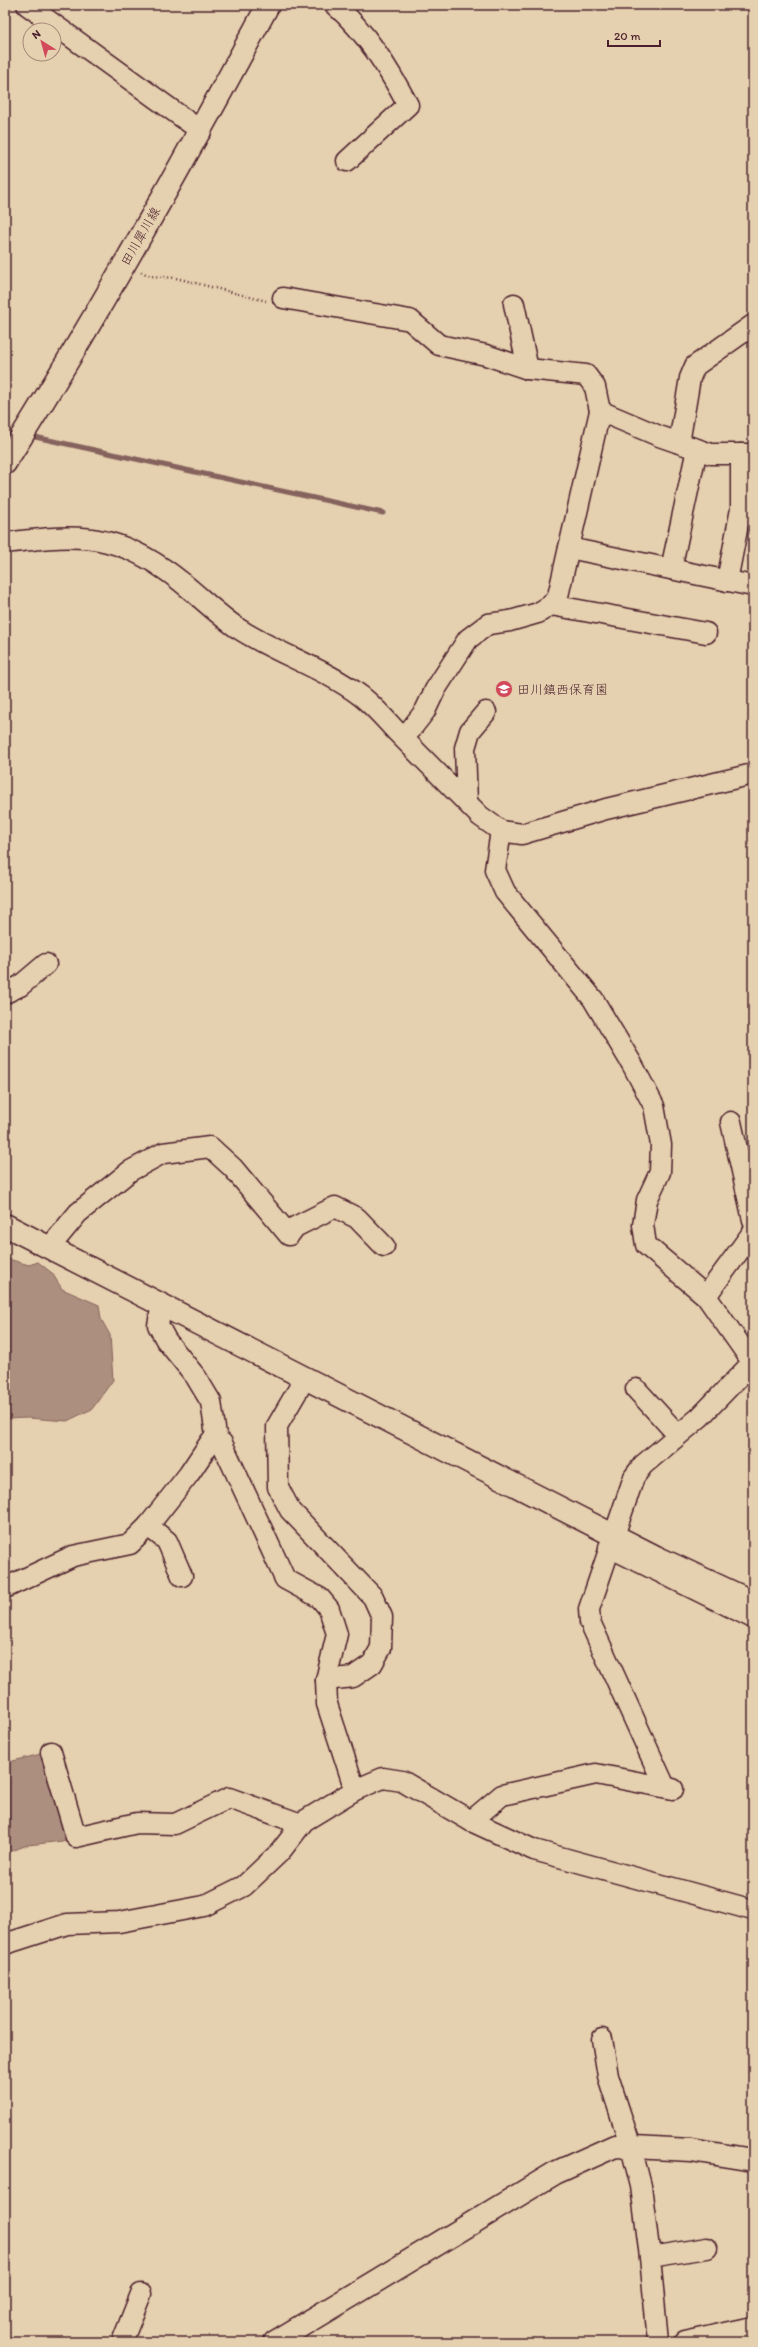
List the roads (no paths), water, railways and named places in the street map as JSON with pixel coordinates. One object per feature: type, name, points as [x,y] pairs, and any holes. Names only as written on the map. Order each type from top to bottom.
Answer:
[{"type":"street","points":[[27,5],[200,131]]},
{"type":"street","name":"田川犀川線","points":[[5,462],[125,263],[200,131],[268,5]]},
{"type":"street","points":[[335,5],[369,41],[389,70],[408,105],[348,160]]},
{"type":"street","points":[[283,298],[410,320],[439,345],[486,355],[528,369],[586,374],[596,387],[600,411],[558,596],[551,605],[531,615],[510,621],[488,624],[468,639],[435,690],[425,711],[404,738]]},
{"type":"street","points":[[514,304],[528,369]]},
{"type":"street","points":[[671,569],[688,446],[690,378],[695,366],[753,325]]},
{"type":"street","points":[[600,411],[711,454],[747,462],[741,509],[727,581]]},
{"type":"street","points":[[5,543],[60,536],[80,536],[106,542],[136,552],[164,569],[232,624],[256,639],[330,675],[362,696],[480,816],[501,831],[522,834],[606,809],[753,774]]},
{"type":"street","points":[[568,548],[753,586]]},
{"type":"street","points":[[551,605],[706,633]]},
{"type":"street","points":[[466,802],[465,748],[470,731],[486,712]]},
{"type":"street","points":[[471,1820],[502,1795],[596,1774],[669,1788],[590,1622],[589,1609],[634,1476],[643,1465],[700,1417],[753,1363],[706,1296],[646,1245],[643,1225],[647,1200],[660,1172],[661,1145],[654,1106],[632,1064],[593,999],[505,892],[495,870],[501,831]]},
{"type":"street","points":[[5,993],[20,986],[46,964]]},
{"type":"street","points":[[731,1122],[753,1220]]},
{"type":"street","points":[[50,1247],[78,1213],[130,1171],[163,1153],[210,1147],[233,1168],[289,1235],[295,1227],[335,1207],[357,1218],[384,1246]]},
{"type":"street","points":[[5,1225],[305,1378],[753,1618]]},
{"type":"street","points":[[706,1296],[753,1232]]},
{"type":"street","points":[[162,1304],[158,1325],[166,1340],[196,1377],[212,1402],[217,1442]]},
{"type":"street","points":[[305,1378],[277,1426],[278,1487],[290,1510],[373,1597],[382,1617],[381,1648],[372,1664],[353,1677],[326,1680]]},
{"type":"street","points":[[636,1389],[678,1435]]},
{"type":"street","points":[[5,1588],[74,1556],[130,1544],[148,1526],[189,1474],[211,1442],[222,1443],[285,1579],[320,1598],[329,1608],[337,1634],[326,1680],[327,1704],[355,1790]]},
{"type":"street","points":[[148,1526],[167,1540],[182,1576]]},
{"type":"street","points":[[611,1541],[753,1602]]},
{"type":"street","points":[[50,1752],[76,1837],[137,1823],[175,1824],[229,1798],[301,1824]]},
{"type":"street","points":[[5,1944],[66,1924],[119,1922],[204,1906],[244,1886],[280,1852],[301,1824],[355,1790],[383,1778],[402,1781],[471,1820],[534,1850],[753,1910]]},
{"type":"street","points":[[602,2039],[608,2076],[632,2147],[641,2186],[650,2257],[658,2342]]},
{"type":"street","points":[[275,2342],[555,2173],[616,2146],[691,2150],[753,2160]]},
{"type":"street","points":[[650,2257],[707,2248]]},
{"type":"street","points":[[122,2342],[141,2294]]},
{"type":"street","points":[[684,2342],[753,2328]]},
{"type":"waterway","points":[[35,437],[383,513]]},
{"type":"place","name":"田川鎮西保育園","points":[[504,689]]}]
